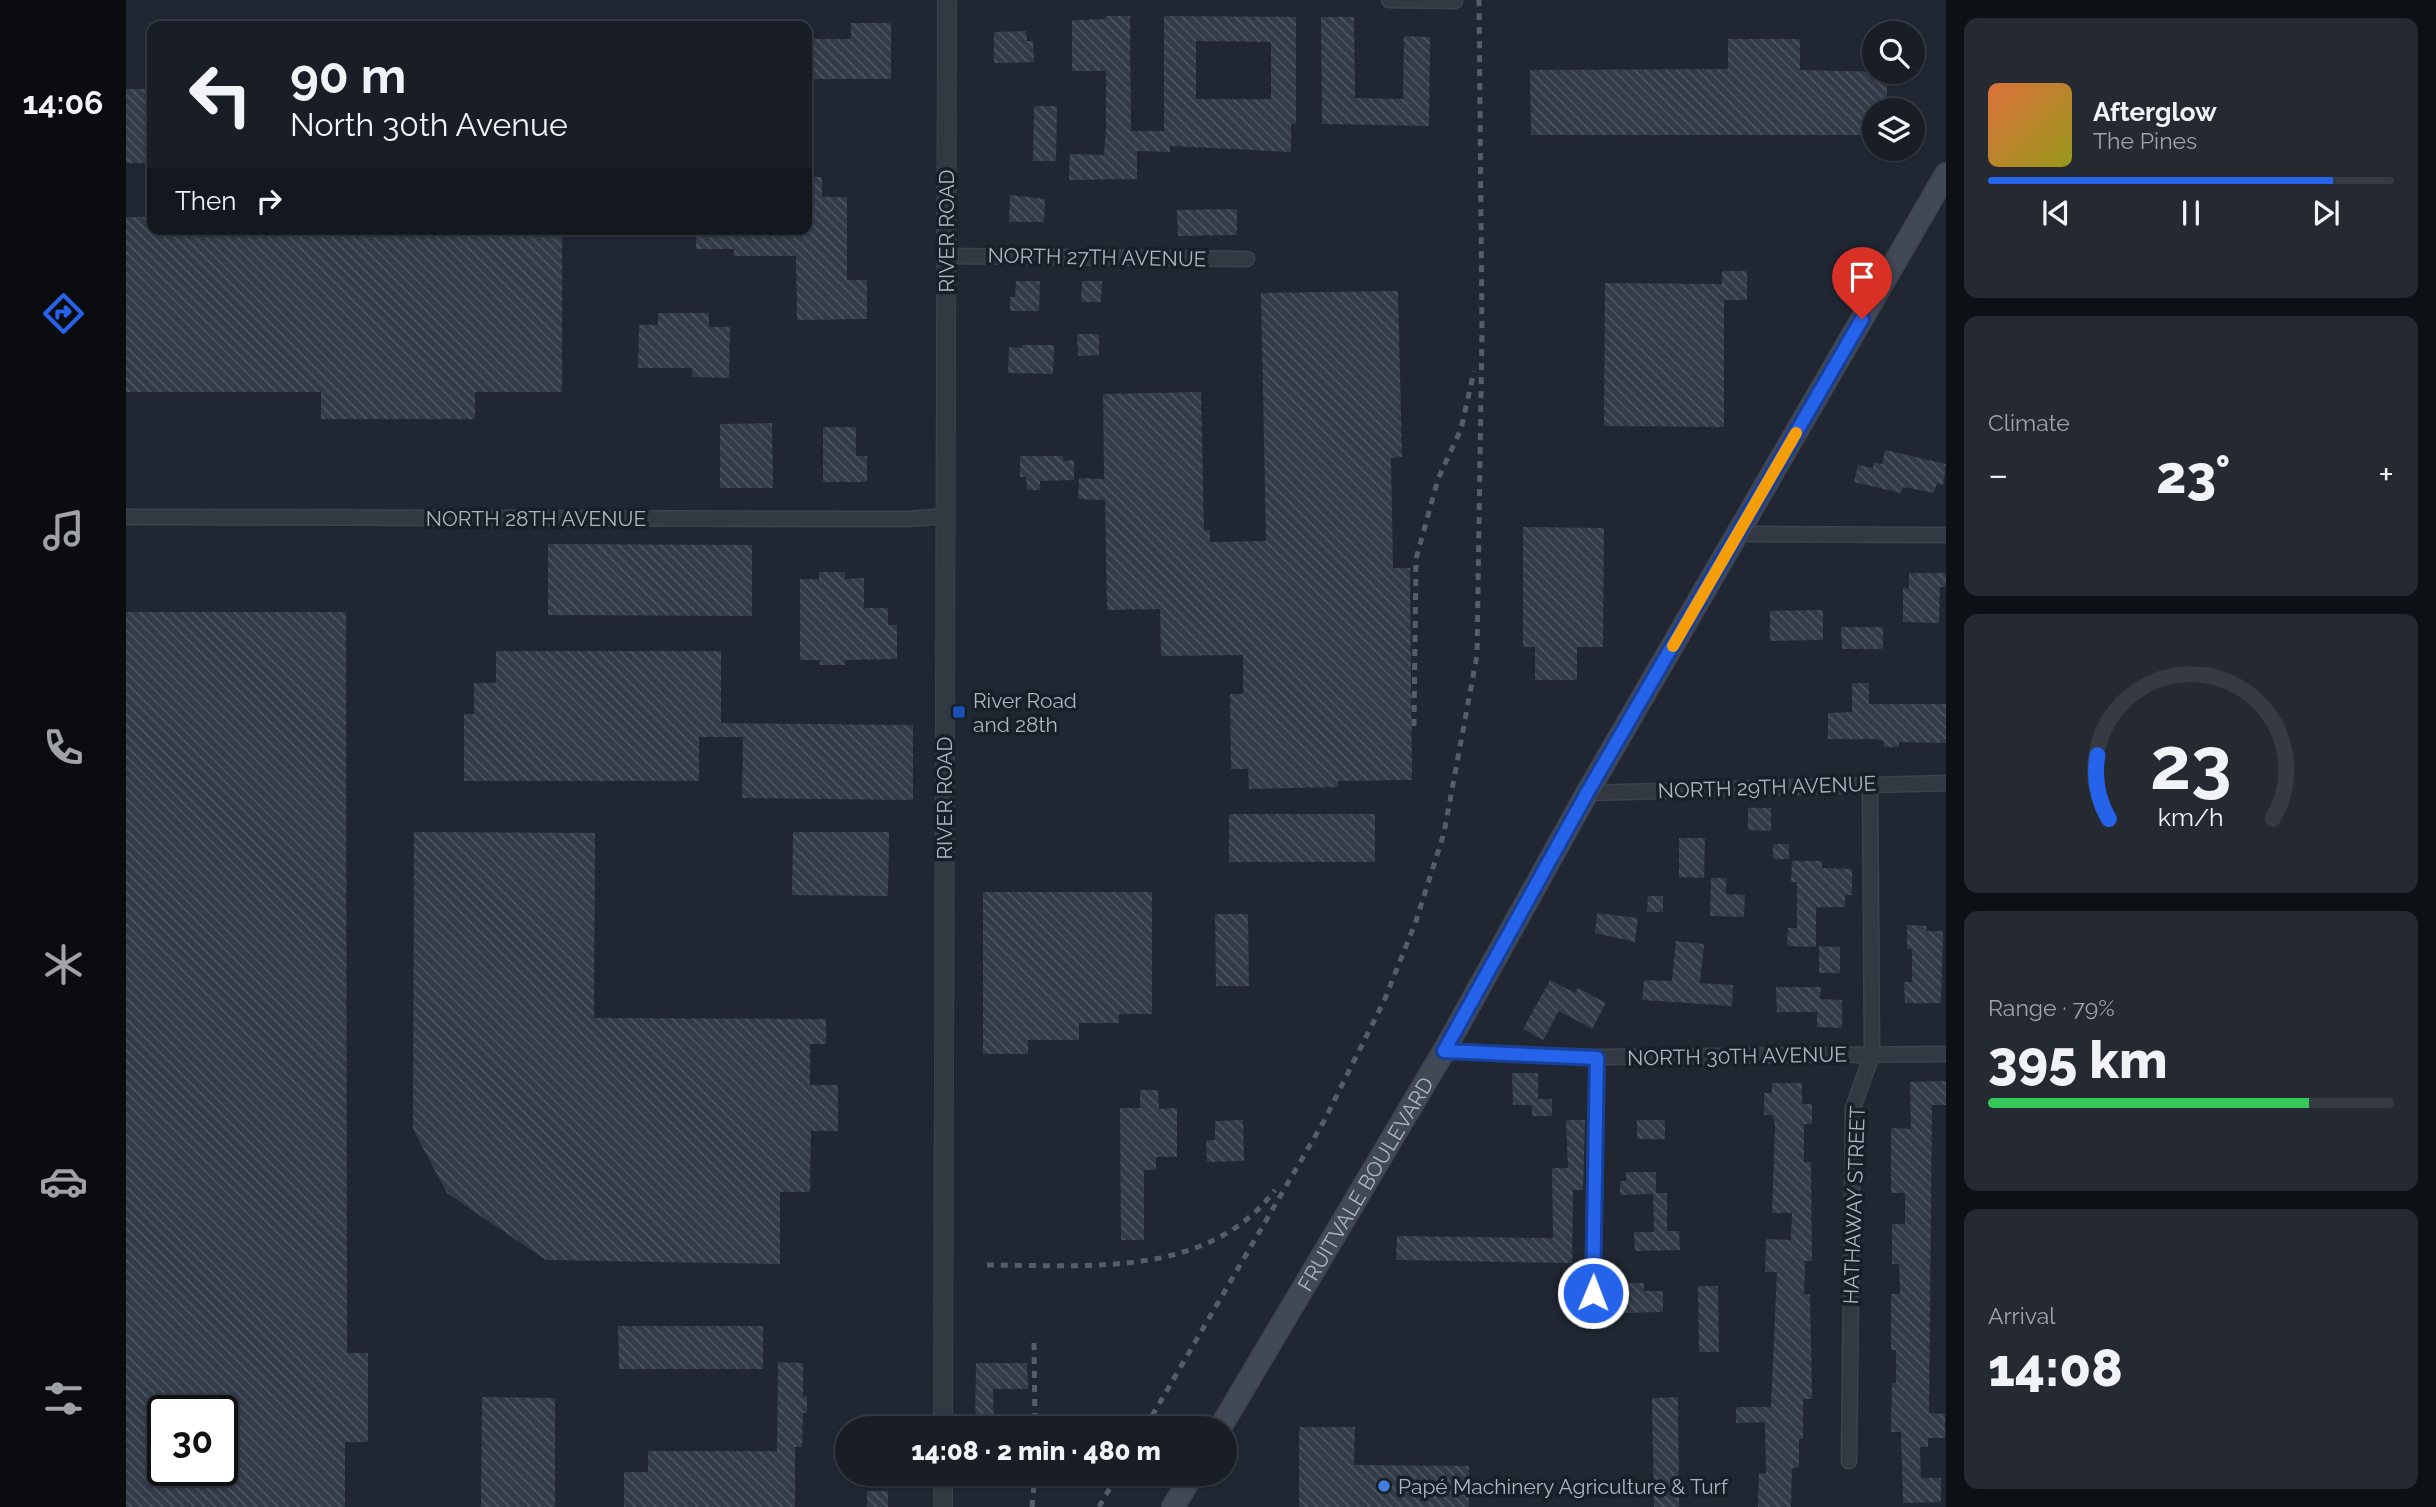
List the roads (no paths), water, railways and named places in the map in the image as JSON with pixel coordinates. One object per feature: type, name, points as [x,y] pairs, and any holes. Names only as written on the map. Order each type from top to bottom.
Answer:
[{"type":"main road","name":"FRUITVALE BOULEVARD","points":[[1227,1416],[1444,1051],[1587,793],[1946,174]]},
{"type":"main road","points":[[1173,1507],[1186,1486]]},
{"type":"street","name":"RIVER ROAD","points":[[943,1416],[947,0]]},
{"type":"street","points":[[1389,0],[1455,1]]},
{"type":"street","name":"NORTH 27TH AVENUE","points":[[947,256],[1247,259]]},
{"type":"street","name":"NORTH 28TH AVENUE","points":[[126,517],[908,519],[945,516]]},
{"type":"street","points":[[1737,534],[1946,535]]},
{"type":"street","name":"NORTH 29TH AVENUE","points":[[1587,793],[1870,783],[1946,783]]},
{"type":"street","name":"HATHAWAY STREET","points":[[1849,1461],[1853,1108],[1872,1055],[1870,783]]},
{"type":"street","name":"NORTH 30TH AVENUE","points":[[1444,1051],[1597,1058],[1946,1054]]},
{"type":"street","points":[[1592,1319],[1597,1058]]},
{"type":"street","points":[[943,1486],[943,1507]]},
{"type":"railway","points":[[1152,1416],[1324,1121],[1384,1001],[1416,921],[1444,833],[1477,655],[1482,330],[1479,0]]},
{"type":"railway","points":[[1414,726],[1416,559],[1438,479],[1461,429],[1474,371]]},
{"type":"railway","points":[[987,1265],[1104,1265],[1181,1253],[1216,1239],[1247,1219],[1275,1190]]},
{"type":"railway","points":[[1034,1343],[1035,1416]]},
{"type":"railway","points":[[1032,1507],[1034,1486]]},
{"type":"railway","points":[[1099,1507],[1111,1486]]},
{"type":"place","name":"River Road and 28th","points":[[959,712]]},
{"type":"place","name":"Papé Machinery Agriculture & Turf","points":[[1384,1486]]}]
